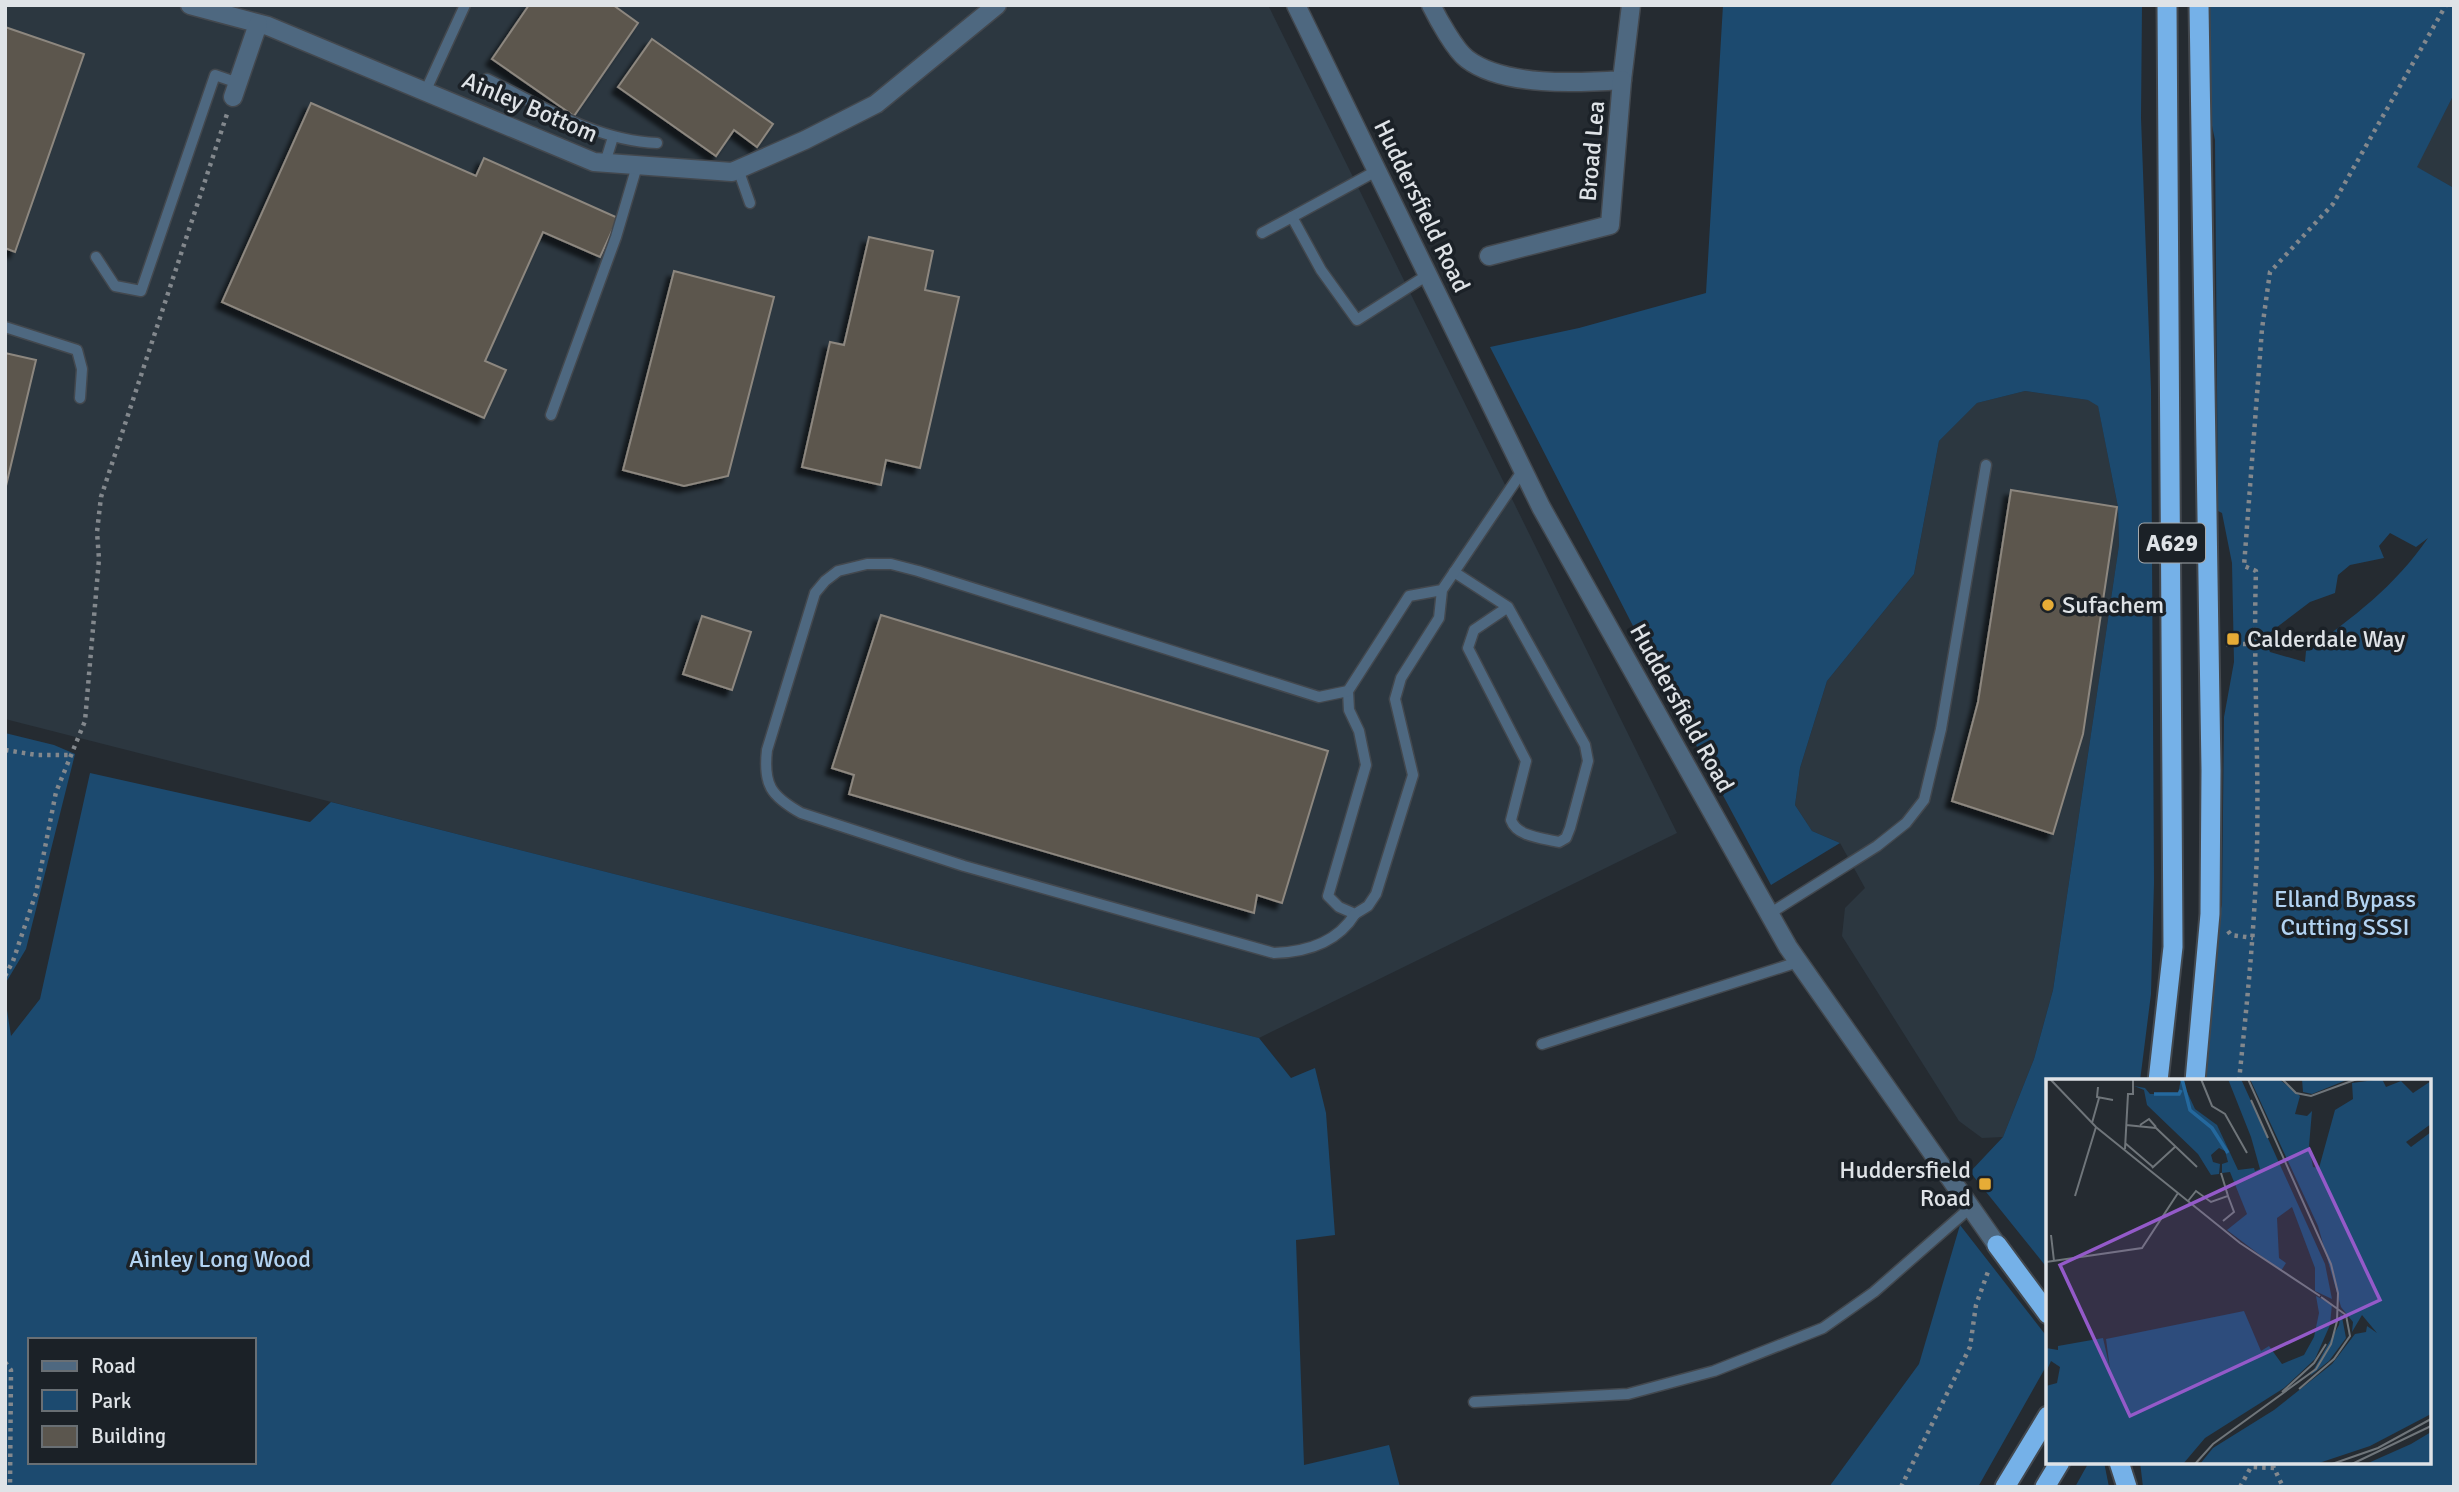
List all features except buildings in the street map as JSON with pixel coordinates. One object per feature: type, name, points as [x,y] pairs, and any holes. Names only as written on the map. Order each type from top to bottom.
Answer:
[{"type":"highway","name":"A629","points":[[2158,1079],[2173,947],[2166,5]]},
{"type":"highway","name":"A629","points":[[2195,1079],[2210,914],[2211,783],[2199,5]]},
{"type":"highway","points":[[1997,1245],[2046,1311]]},
{"type":"highway","points":[[2005,1487],[2046,1419]]},
{"type":"highway","points":[[2045,1487],[2059,1464]]},
{"type":"highway","points":[[2120,1464],[2127,1487]]},
{"type":"street","name":"Ainley Bottom","points":[[190,5],[258,24],[426,90],[594,162],[732,172],[805,141],[876,104],[997,5]]},
{"type":"street","name":"Huddersfield Road","points":[[1296,5],[1548,519],[1769,914],[1798,962],[1997,1245]]},
{"type":"street","name":"Broad Lea","points":[[1431,5],[1467,59],[1505,75],[1580,83],[1622,80]]},
{"type":"street","name":"Broad Lea","points":[[1489,256],[1610,225],[1631,5]]},
{"type":"street","points":[[235,90],[258,24]]},
{"type":"lane","points":[[426,90],[465,5]]},
{"type":"lane","points":[[96,257],[115,286],[141,291],[215,75],[235,90]]},
{"type":"lane","points":[[487,79],[573,121],[613,137],[657,143]]},
{"type":"lane","points":[[606,163],[613,137]]},
{"type":"lane","points":[[551,415],[616,237],[637,166]]},
{"type":"lane","points":[[738,169],[750,203]]},
{"type":"lane","points":[[1262,233],[1378,170]]},
{"type":"lane","points":[[1292,217],[1321,270],[1357,320],[1429,274]]},
{"type":"lane","points":[[5,327],[77,350],[82,369],[80,398]]},
{"type":"lane","points":[[1769,914],[1877,846],[1906,823],[1924,800],[1941,729],[1986,465]]},
{"type":"lane","points":[[1348,691],[1319,697],[918,571],[867,564],[838,571],[816,593],[767,750],[764,771],[770,788],[776,795],[801,813],[964,866],[1274,953],[1301,953],[1322,944],[1347,927],[1355,914],[1368,906],[1376,894],[1412,775],[1395,699],[1401,678],[1439,618],[1442,590],[1523,470]]},
{"type":"lane","points":[[1454,572],[1508,607],[1585,745],[1588,761],[1566,838],[1559,842],[1521,832],[1513,827],[1511,820],[1526,761],[1468,648],[1474,630],[1508,607]]},
{"type":"lane","points":[[1355,914],[1339,907],[1328,896],[1366,765],[1359,731],[1349,710],[1348,691],[1409,596],[1442,590]]},
{"type":"lane","points":[[1542,1044],[1798,962]]},
{"type":"lane","points":[[1474,1402],[1628,1394],[1738,1361],[1823,1328],[1874,1292],[1971,1207]]},
{"type":"path","points":[[2239,1079],[2252,948],[2257,848],[2256,571],[2244,566],[2262,329],[2270,272],[2333,204],[2446,5]]},
{"type":"path","points":[[5,975],[13,961],[36,892],[50,817],[69,755],[85,721],[99,559],[97,531],[101,498],[235,90]]},
{"type":"path","points":[[5,750],[37,755],[69,755]]},
{"type":"path","points":[[1901,1487],[1970,1347],[1976,1305],[1997,1245]]},
{"type":"path","points":[[5,1362],[11,1370],[10,1487]]},
{"type":"path","points":[[2240,1487],[2250,1465],[2274,1468],[2283,1487]]},
{"type":"shaded area","points":[[5,5],[1268,5],[1677,833],[1259,1038],[5,719]]},
{"type":"shaded area","points":[[2454,94],[2454,188],[2416,167]]},
{"type":"shaded area","points":[[2025,391],[2089,400],[2098,405],[2118,507],[2119,545],[2053,990],[2034,1059],[2003,1137],[1982,1138],[1959,1121],[1842,936],[1845,908],[1865,888],[1840,843],[1812,831],[1795,805],[1800,768],[1827,681],[1914,574],[1939,441],[1977,403]]},
{"type":"green space","points":[[1723,5],[2142,5],[2141,118],[2151,389],[2154,882],[2151,994],[2140,1079],[2046,1079],[2046,1267],[1970,1172],[2003,1137],[2034,1059],[2053,990],[2119,545],[2118,507],[2098,406],[2088,400],[2025,391],[1977,403],[1939,441],[1914,574],[1827,681],[1800,768],[1795,805],[1812,831],[1840,843],[1771,885],[1651,661],[1490,347],[1579,328],[1706,293]]},
{"type":"green space","name":"Elland Bypass Cutting SSSI","points":[[2210,5],[2454,5],[2454,94],[2417,167],[2454,188],[2454,1487],[2143,1487],[2140,1464],[2431,1464],[2431,1079],[2206,1079],[2217,922],[2222,905],[2224,717],[2234,662],[2232,563],[2222,513],[2218,511],[2215,140],[2211,121]],"holes":[[[2390,533],[2416,547],[2428,538],[2402,571],[2372,600],[2306,651],[2305,662],[2270,652],[2264,637],[2310,602],[2335,593],[2338,575],[2350,565],[2384,558],[2379,546]]]},
{"type":"green space","points":[[5,733],[54,745],[75,754],[26,949],[5,984]]},
{"type":"green space","name":"Ainley Long Wood","points":[[90,773],[310,822],[331,802],[1259,1038],[1291,1078],[1315,1068],[1326,1113],[1335,1235],[1296,1240],[1304,1465],[1389,1445],[1400,1487],[5,1487],[5,997],[11,1036],[40,999]]},
{"type":"green space","points":[[1960,1225],[2046,1335],[2046,1367],[1978,1487],[1829,1487],[1919,1364]]},
{"type":"green space","points":[[2088,1464],[2104,1464],[2109,1487],[2075,1487]]},
{"type":"place","name":"Sufachem","points":[[2048,605]]},
{"type":"place","name":"Calderdale Way","points":[[2233,639]]},
{"type":"place","name":"Huddersfield Road","points":[[1985,1184]]}]
